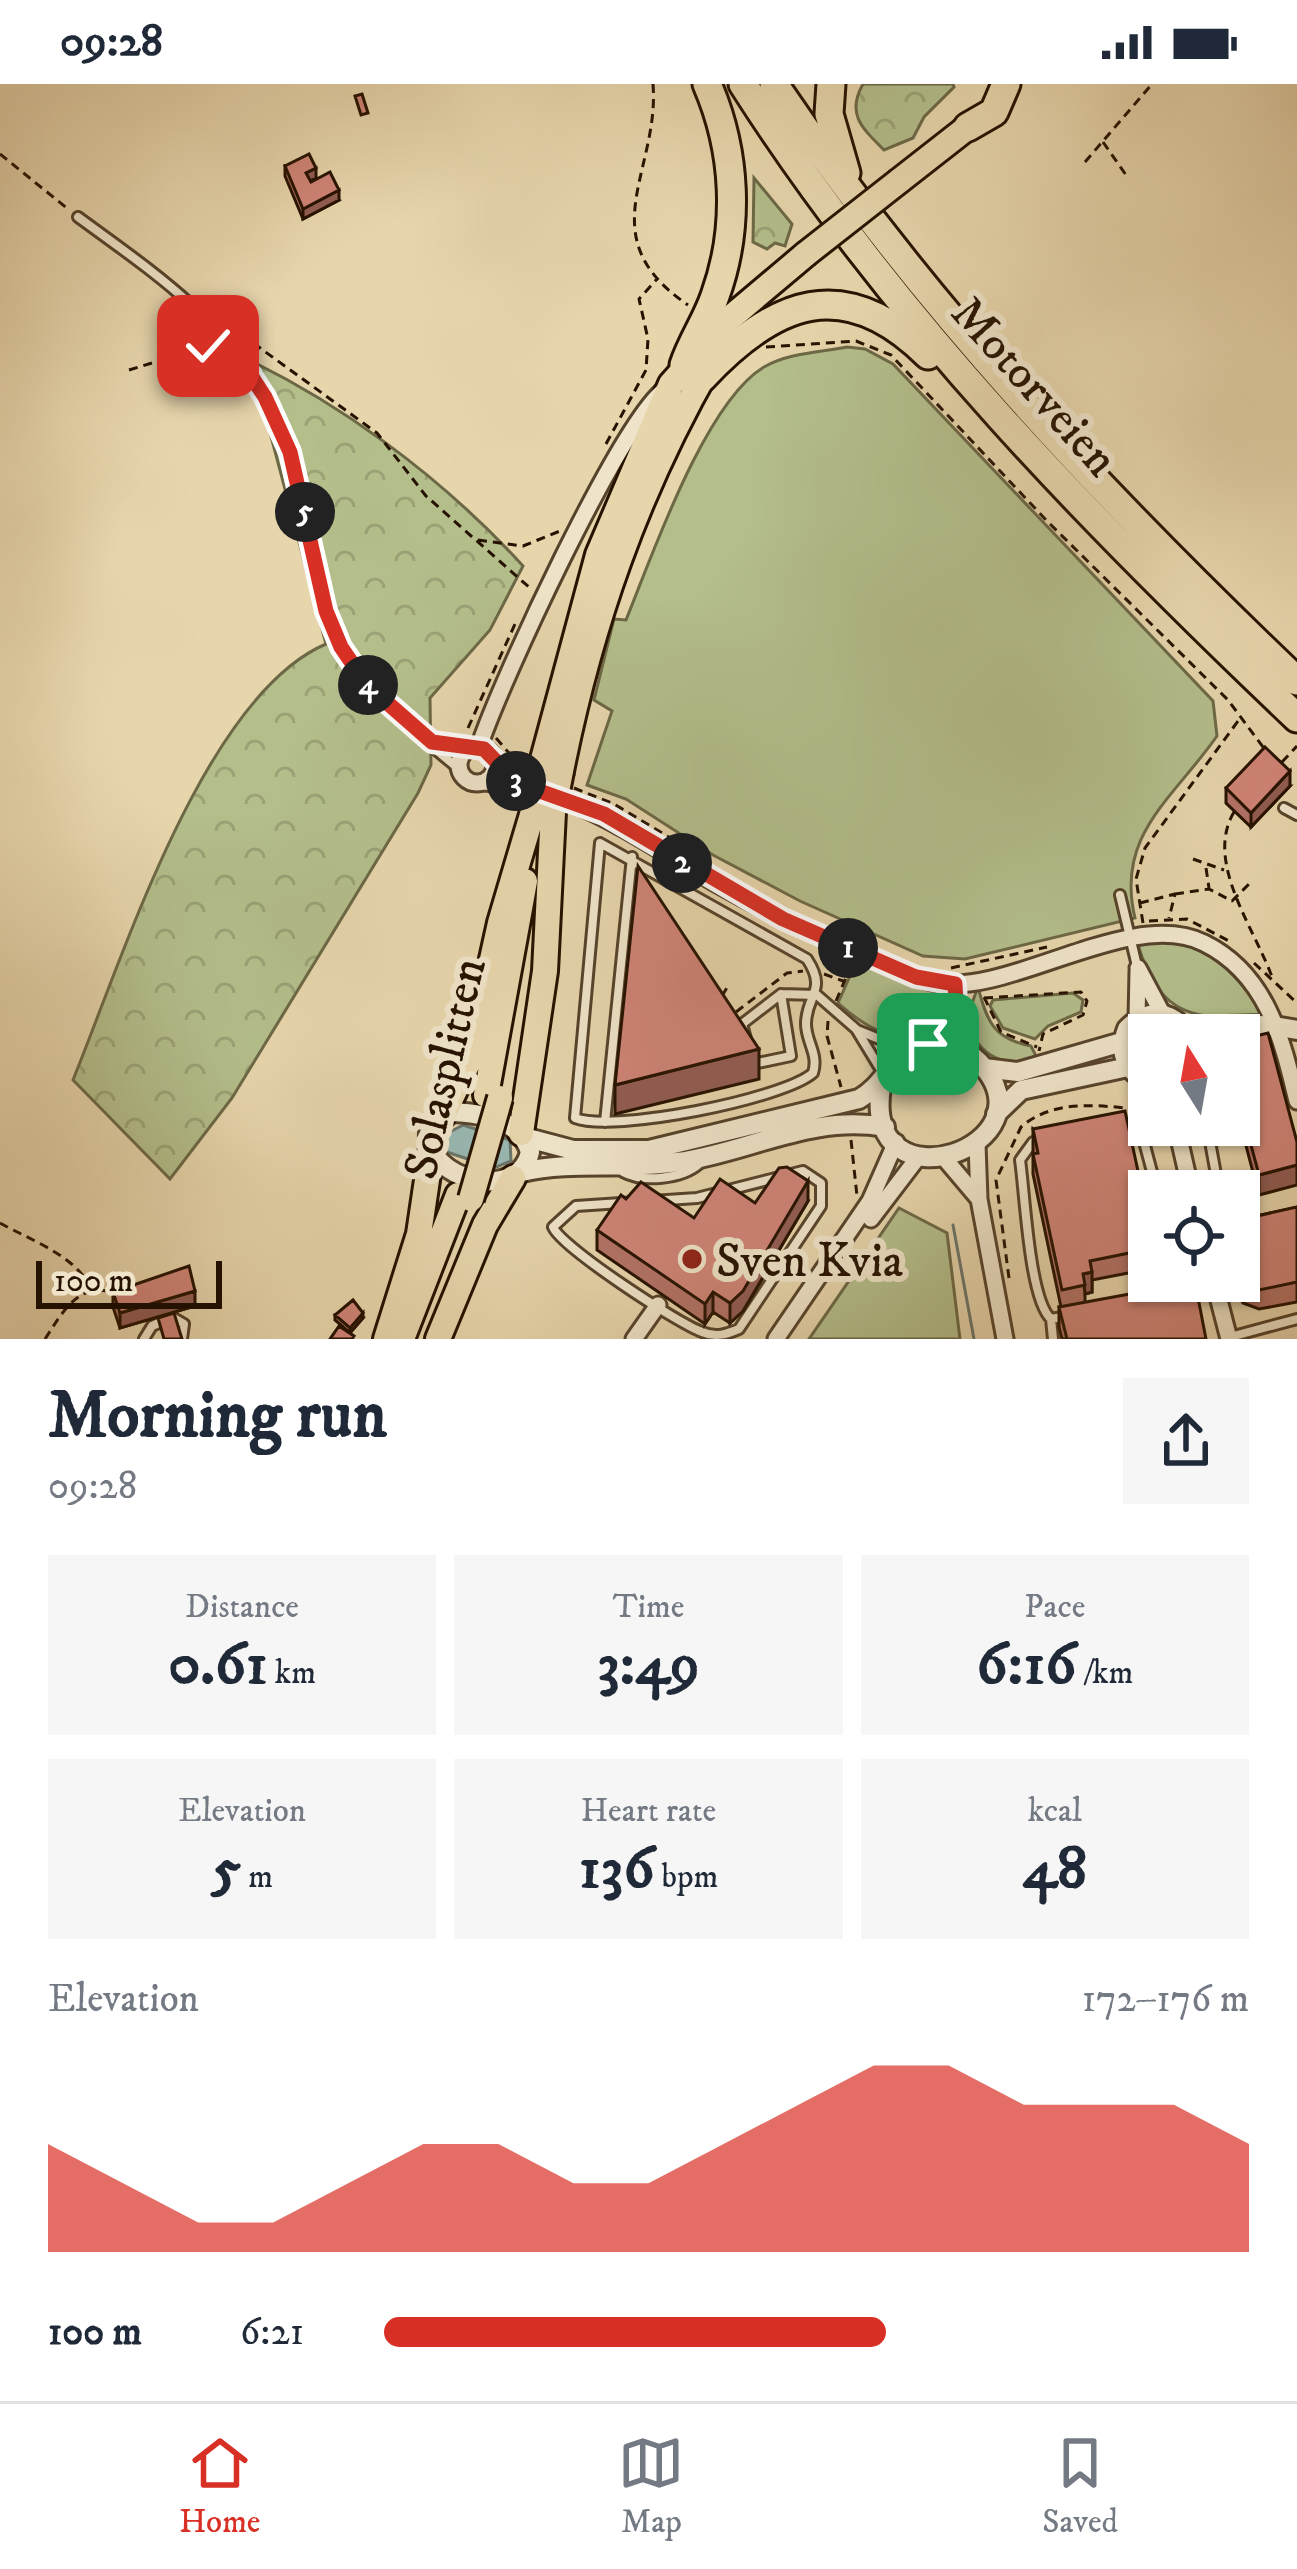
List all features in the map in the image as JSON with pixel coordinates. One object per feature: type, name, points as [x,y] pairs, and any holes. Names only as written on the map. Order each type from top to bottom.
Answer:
[{"type":"highway","points":[[552,766],[628,527],[716,295],[731,219],[730,159],[707,84]]},
{"type":"highway","name":"Motorveien","points":[[743,84],[835,217],[976,389],[1114,538],[1297,718]]},
{"type":"highway","name":"Motorveien","points":[[774,84],[857,201],[1050,432],[1297,681]]},
{"type":"highway","points":[[831,84],[832,126],[857,201]]},
{"type":"highway","points":[[968,127],[988,84]]},
{"type":"highway","points":[[443,1115],[470,1059],[544,810],[577,622],[619,499],[686,376],[766,289],[806,254],[968,127],[994,112],[1006,84]]},
{"type":"highway","points":[[686,376],[761,323],[787,311],[831,305],[886,321],[976,389]]},
{"type":"highway","points":[[523,1135],[544,971],[544,810]]},
{"type":"highway","name":"Solasplitten","points":[[417,1339],[493,1096],[544,810]]},
{"type":"highway","points":[[386,1339],[419,1234],[431,1153]]},
{"type":"highway","points":[[438,1339],[492,1211],[518,1175]]},
{"type":"highway","name":"Solasplitten","points":[[402,1339],[464,1197]]},
{"type":"street","points":[[686,376],[652,399],[612,466],[459,769],[465,780],[517,783],[604,814],[714,882],[819,936],[916,977],[955,984],[1129,933],[1181,936],[1220,952],[1287,1028],[1297,1101]]},
{"type":"street","points":[[475,743],[517,783]]},
{"type":"street","points":[[484,782],[494,762]]},
{"type":"street","points":[[1138,968],[1162,1013],[1158,1014]]},
{"type":"street","points":[[1136,1014],[1138,968]]},
{"type":"street","points":[[955,984],[965,1051]]},
{"type":"street","points":[[938,1043],[956,1004]]},
{"type":"street","points":[[985,1068],[1018,1072],[1122,1042],[1128,1032]]},
{"type":"street","points":[[993,1118],[995,1097],[985,1068],[965,1051],[938,1043],[910,1051],[883,1082],[834,1106],[649,1150],[573,1150],[465,1113],[443,1115],[429,1133],[431,1153],[448,1169],[492,1181],[556,1165],[617,1168],[708,1156],[819,1125],[891,1135],[919,1156],[945,1159],[976,1144],[1021,1090],[1128,1067],[1122,1042]]},
{"type":"street","points":[[776,1339],[870,1201],[891,1135],[883,1082]]},
{"type":"street","points":[[518,1175],[530,1152],[523,1135]]},
{"type":"street","points":[[976,1144],[979,1198],[1005,1339]]},
{"type":"street","points":[[786,1339],[919,1156]]},
{"type":"street","points":[[945,1159],[979,1198]]},
{"type":"street","points":[[477,1252],[520,1187],[547,1173],[578,1168]]},
{"type":"street","points":[[1217,1302],[1229,1338]]},
{"type":"street","points":[[634,1339],[658,1305]]},
{"type":"lane","points":[[78,217],[179,290],[231,344],[290,452],[326,611],[341,647],[367,685],[459,769]]},
{"type":"lane","points":[[436,744],[475,743]]},
{"type":"lane","points":[[1284,808],[1297,814]]},
{"type":"lane","points":[[600,842],[796,950],[814,970],[817,994],[806,1020],[816,1063],[805,1080],[694,1113],[605,1122],[575,1118],[600,842]]},
{"type":"lane","points":[[605,1122],[632,857]]},
{"type":"lane","points":[[1120,896],[1138,968]]},
{"type":"lane","points":[[781,994],[791,1056],[753,1064],[742,1024],[781,994],[817,994],[856,1029],[910,1051]]},
{"type":"lane","points":[[856,1029],[883,1082]]},
{"type":"lane","points":[[1111,1127],[1128,1125]]},
{"type":"lane","points":[[1053,1339],[1051,1319],[1042,1311],[1020,1160],[1033,1142],[1067,1134]]},
{"type":"lane","points":[[803,1171],[821,1183],[821,1206],[739,1329],[722,1336],[702,1333],[658,1305],[559,1240],[553,1227],[558,1217],[576,1206],[697,1198],[803,1171]]},
{"type":"lane","points":[[1051,1319],[1072,1315]]},
{"type":"lane","points":[[144,1339],[152,1326],[172,1316],[184,1324],[182,1339]]},
{"type":"lane","points":[[1229,1338],[1297,1318]]},
{"type":"path","points":[[653,84],[653,117],[632,214],[638,244],[657,279],[697,310]]},
{"type":"path","points":[[1085,162],[1152,84]]},
{"type":"path","points":[[1102,142],[1126,175]]},
{"type":"path","points":[[0,154],[78,217]]},
{"type":"path","points":[[605,448],[646,370],[648,339],[639,299],[657,279]]},
{"type":"path","points":[[129,370],[249,340],[377,434],[402,470],[533,590],[525,604]]},
{"type":"path","points":[[756,344],[789,349],[856,341],[891,355],[1242,716],[1269,754]]},
{"type":"path","points":[[476,540],[524,546],[563,529],[553,549]]},
{"type":"path","points":[[475,743],[467,728],[471,712],[517,619]]},
{"type":"path","points":[[1129,933],[1142,923],[1137,871],[1145,848],[1242,716]]},
{"type":"path","points":[[1272,772],[1297,746]]},
{"type":"path","points":[[1234,811],[1224,835],[1227,868],[1274,980]]},
{"type":"path","points":[[1192,859],[1227,868]]},
{"type":"path","points":[[1205,864],[1209,890]]},
{"type":"path","points":[[1138,904],[1209,890],[1232,902],[1252,880]]},
{"type":"path","points":[[1169,918],[1175,894]]},
{"type":"path","points":[[939,968],[1049,946]]},
{"type":"path","points":[[718,998],[728,986]]},
{"type":"path","points":[[1081,992],[1087,1001],[1082,1015],[1048,1030],[1039,1048],[1001,1032],[984,998],[1081,992]]},
{"type":"path","points":[[1063,1108],[1067,1134]]},
{"type":"path","points":[[1038,1282],[1010,1289],[997,1198],[998,1171],[1021,1127],[1063,1108],[1128,1108]]},
{"type":"path","points":[[849,1132],[858,1178],[853,1208]]},
{"type":"path","points":[[997,1198],[1025,1193]]},
{"type":"path","points":[[0,1223],[80,1271],[91,1289]]},
{"type":"path","points":[[45,1339],[70,1303],[91,1289],[117,1293]]},
{"type":"green space","points":[[863,84],[954,87],[924,117],[913,138],[884,150],[856,112]]},
{"type":"green space","points":[[754,178],[792,224],[785,246],[775,243],[767,249],[753,242]]},
{"type":"green space","points":[[221,347],[304,389],[383,441],[457,501],[523,566],[490,630],[430,698],[431,765],[418,793],[232,1098],[170,1179],[73,1080],[142,903],[205,773],[242,717],[282,673],[326,644],[263,406]]},
{"type":"green space","points":[[847,347],[865,349],[893,364],[1213,701],[1217,736],[1152,820],[1133,863],[1135,918],[965,959],[923,956],[800,901],[713,855],[626,799],[587,785],[612,711],[594,700],[614,619],[626,620],[683,483],[721,412],[742,385],[773,362]]},
{"type":"green space","points":[[1166,941],[1198,950],[1225,967],[1266,1018],[1185,1010],[1158,989],[1138,945]]},
{"type":"green space","points":[[857,960],[934,989],[944,1003],[937,1027],[898,1037],[872,1028],[838,1003]]},
{"type":"green space","points":[[978,987],[994,1027],[1008,1039],[1031,1046],[1038,1060],[1001,1060],[982,1048],[968,1014]]},
{"type":"green space","points":[[1073,993],[1083,1000],[1081,1012],[1048,1026],[1035,1039],[1003,1028],[990,1006],[993,1000]]},
{"type":"green space","points":[[899,1208],[947,1233],[960,1339],[809,1339]]},
{"type":"water","points":[[463,1125],[510,1140],[511,1161],[494,1168],[447,1152],[444,1135]]},
{"type":"building","points":[[362,94],[368,113],[361,115],[355,96]]},
{"type":"building","points":[[309,154],[316,168],[306,173],[311,182],[330,172],[339,190],[303,209],[285,166]]},
{"type":"building","points":[[1265,747],[1290,771],[1251,813],[1226,788]]},
{"type":"building","points":[[638,866],[759,1049],[615,1085]]},
{"type":"building","points":[[1268,1033],[1297,1142],[1297,1165],[1260,1175],[1251,1146],[1260,1146],[1260,1035]]},
{"type":"building","points":[[1125,1111],[1128,1146],[1133,1146],[1138,1170],[1128,1170],[1128,1253],[1090,1261],[1092,1272],[1083,1274],[1085,1285],[1062,1290],[1033,1154],[1038,1153],[1033,1129]]},
{"type":"building","name":"Sven Kvia","points":[[787,1167],[808,1181],[743,1291],[730,1303],[713,1292],[705,1304],[597,1230],[621,1195],[626,1199],[641,1182],[694,1218],[720,1179],[755,1203],[779,1168]]},
{"type":"building","points":[[1297,1207],[1297,1282],[1260,1290],[1260,1215]]},
{"type":"building","points":[[189,1266],[195,1291],[120,1313],[113,1292]]},
{"type":"building","points":[[1128,1294],[1128,1302],[1199,1302],[1206,1339],[1067,1339],[1059,1307]]},
{"type":"building","points":[[353,1300],[363,1313],[350,1328],[335,1315]]},
{"type":"building","points":[[174,1313],[182,1339],[164,1339],[158,1318]]},
{"type":"building","points":[[339,1326],[354,1336],[352,1339],[330,1339]]},
{"type":"waterway","points":[[953,1225],[974,1339]]},
{"type":"place","name":"Sven Kvia","points":[[692,1259]]},
{"type":"route","points":[[208,346],[227,339],[265,397],[290,452],[326,611],[341,647],[367,685],[395,713],[436,744],[484,749],[517,783],[604,814],[685,866],[783,919],[916,977],[955,984],[956,1004],[938,1043],[928,1044]]}]
